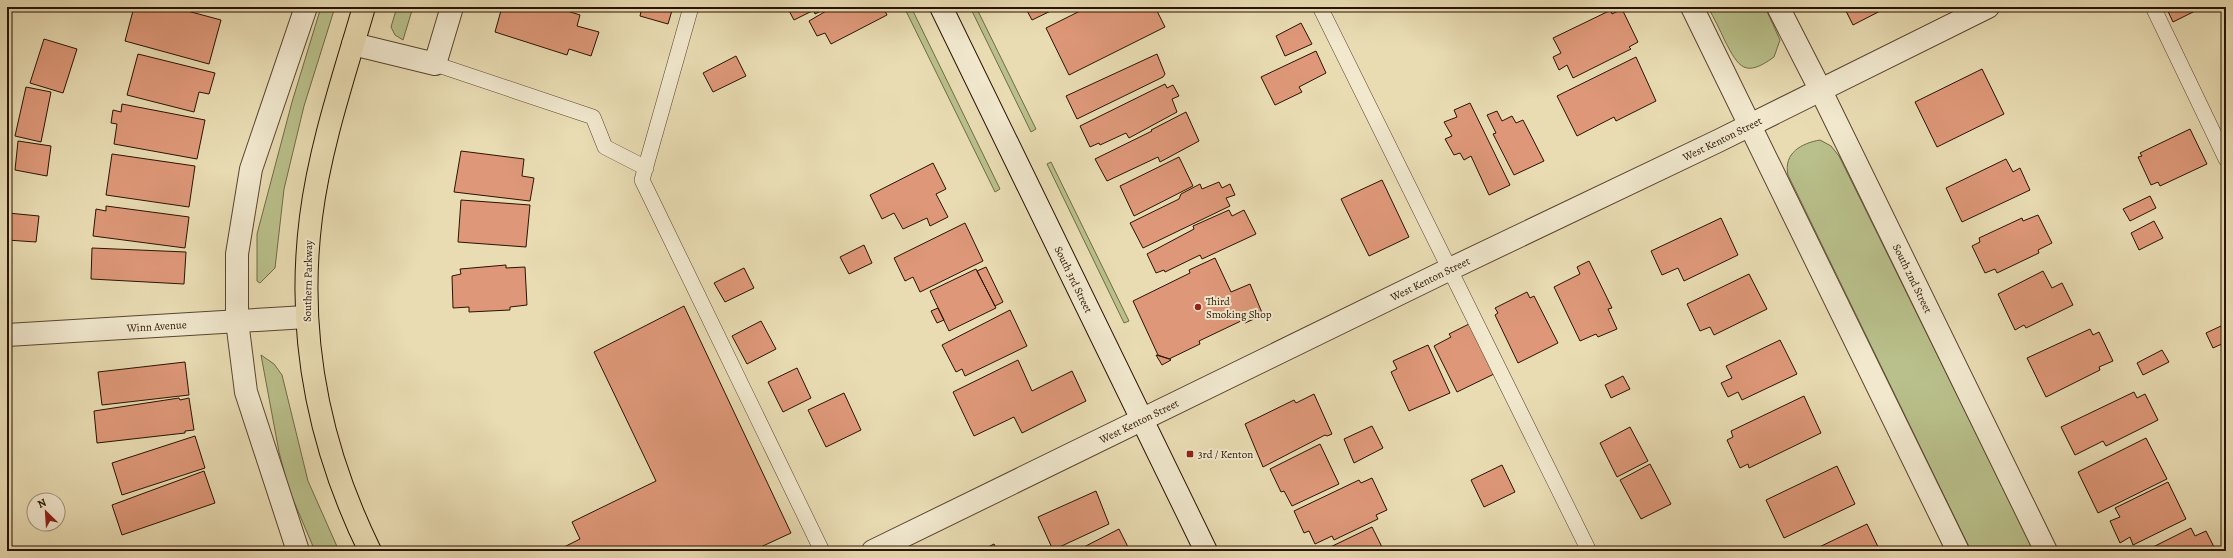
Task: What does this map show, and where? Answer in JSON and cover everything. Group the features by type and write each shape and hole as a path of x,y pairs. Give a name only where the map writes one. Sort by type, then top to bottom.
{"main road":[{"name":"Southern Parkway","path":"364,7 322,156 311,216 307,258 306,317 315,392 334,464 370,551"}],"street":[{"path":"298,551 246,392 237,322 237,254 250,168 306,7"},
{"path":"353,44 435,64 452,7"},
{"name":"South 3rd Street","path":"942,7 1206,551"},
{"path":"1692,7 1958,551"},
{"name":"South 2nd Street","path":"1778,7 2046,551"},
{"name":"West Kenton Street","path":"873,551 1988,7"},
{"name":"Winn Avenue","path":"7,335 306,317"}],"lane":[{"path":"691,7 642,180 822,551"},
{"path":"1320,7 1589,551"},
{"path":"2153,7 2226,158"},
{"path":"435,64 593,117 605,147 646,168"}],"green space":[{"path":"321,7 335,7 304,106 284,189 275,268 260,283 257,281 257,234 292,102"},
{"path":"397,7 413,7 403,40 395,35 391,27"},
{"path":"904,7 911,7 1000,189 995,192"},
{"path":"970,7 976,7 1036,129 1031,132"},
{"path":"1708,7 1765,7 1780,40 1774,57 1756,67 1744,67 1734,58"},
{"path":"1820,140 1831,146 1839,156 2034,551 1971,551 1788,175 1788,161 1795,150 1813,141"},
{"path":"1051,162 1129,321 1124,323 1047,164"},
{"path":"261,355 274,364 282,375 308,481 339,551 315,551 289,490 279,452"}],"building":[{"path":"134,7 181,7 180,9 221,20 209,64 125,41"},
{"path":"502,7 555,7 580,15 577,26 599,32 591,56 569,49 567,55 495,32"},
{"path":"642,7 673,7 668,24 640,16"},
{"path":"787,7 829,7 815,14 814,10 794,20"},
{"path":"833,7 883,7 887,15 831,44 825,33 817,36 809,21"},
{"path":"1025,7 1059,7 1032,20"},
{"path":"1088,7 1155,7 1165,27 1069,75 1046,28"},
{"path":"1844,7 1888,7 1853,25"},
{"path":"2166,7 2200,7 2201,8 2173,22"},
{"path":"1622,9 1638,42 1629,47 1631,49 1573,78 1567,65 1559,70 1553,57 1561,53 1553,38 1611,10 1612,14"},
{"path":"1301,23 1312,44 1285,56 1276,36"},
{"path":"44,39 77,49 63,93 30,83"},
{"path":"1316,51 1326,73 1299,87 1302,92 1275,105 1261,77"},
{"path":"138,54 215,73 209,94 199,92 194,112 127,95"},
{"path":"1157,54 1165,74 1163,77 1077,119 1066,96"},
{"path":"736,56 746,76 713,92 703,73"},
{"path":"1636,57 1656,101 1616,121 1614,117 1577,136 1557,96"},
{"path":"1982,69 2004,114 1937,147 1915,102"},
{"path":"1165,84 1167,88 1173,85 1179,96 1172,99 1177,112 1129,138 1126,133 1100,145 1099,143 1090,147 1080,126"},
{"path":"26,87 51,92 41,142 15,136"},
{"path":"1470,103 1510,185 1489,195 1471,156 1464,160 1460,153 1454,155 1445,139 1452,136 1444,122 1457,117 1454,110"},
{"path":"122,104 205,120 197,159 114,144 117,124 111,123 113,110 121,112"},
{"path":"1497,111 1502,121 1512,116 1516,123 1523,120 1544,161 1514,175 1493,134 1496,133 1487,115"},
{"path":"1186,112 1199,141 1160,162 1158,157 1107,181 1095,159 1152,131 1151,130"},
{"path":"2190,129 2207,164 2160,186 2158,182 2151,185 2138,157 2142,156 2140,153"},
{"path":"18,141 51,146 47,176 15,170"},
{"path":"461,151 524,159 522,176 534,178 530,201 454,192"},
{"path":"112,154 195,166 189,207 106,195"},
{"path":"1179,157 1193,186 1134,216 1120,186"},
{"path":"2006,159 2013,172 2020,168 2030,190 1962,222 1946,188"},
{"path":"933,163 946,189 936,194 948,217 930,226 927,218 903,229 894,213 882,219 870,195"},
{"path":"1382,180 1409,237 1369,256 1341,199"},
{"path":"1219,182 1222,188 1230,184 1235,195 1226,198 1230,206 1143,248 1130,223 1179,199 1181,194 1200,184 1202,189"},
{"path":"2150,196 2156,208 2130,221 2123,209"},
{"path":"461,200 530,205 526,247 458,242"},
{"path":"106,206 189,217 185,248 93,236 96,209 106,211"},
{"path":"1229,210 1232,216 1244,210 1256,234 1202,259 1200,255 1165,272 1164,270 1156,273 1147,254 1194,229 1193,226"},
{"path":"8,213 39,216 36,242 7,240"},
{"path":"2038,215 2052,243 2038,250 2039,253 1997,273 1995,269 1985,273 1972,246 1980,242 1979,238 2022,218 2023,221"},
{"path":"1721,218 1738,255 1684,281 1678,268 1662,275 1651,251"},
{"path":"2154,221 2163,238 2139,250 2131,233"},
{"path":"965,223 983,261 920,292 913,277 905,281 894,258"},
{"path":"864,245 872,263 849,274 840,257"},
{"path":"92,248 186,252 184,284 91,279"},
{"name":"Third Smoking Shop","path":"1215,258 1231,292 1250,284 1263,315 1245,323 1243,320 1199,341 1200,344 1169,359 1158,355 1133,301 1190,273 1189,270"},
{"path":"1589,261 1612,308 1608,309 1617,329 1598,337 1596,334 1580,341 1554,287 1580,274 1577,267"},
{"path":"506,265 506,268 525,267 527,305 510,307 510,310 469,312 469,307 453,308 452,276 461,274 460,269"},
{"path":"986,267 1003,302 995,306 977,271"},
{"path":"744,268 754,288 725,302 714,283"},
{"path":"976,269 996,308 949,331 930,291"},
{"path":"2043,271 2052,288 2062,283 2073,305 2026,328 2024,325 2015,330 1998,294"},
{"path":"1749,274 1767,309 1714,335 1710,327 1700,331 1687,304"},
{"path":"1527,292 1530,298 1534,296 1558,343 1518,363 1495,315 1498,313 1495,308"},
{"path":"684,306 791,533 752,551 741,551 739,548 733,551 564,551 562,548 580,539 572,522 656,481 594,352"},
{"path":"938,308 944,320 937,323 931,311"},
{"path":"1010,310 1027,346 965,376 962,369 956,372 942,345"},
{"path":"761,321 776,349 747,364 732,336"},
{"path":"1469,324 1494,374 1457,392 1434,346 1451,337 1449,334"},
{"path":"2221,326 2226,342 2213,348 2206,333"},
{"path":"2090,329 2093,335 2099,332 2113,361 2099,367 2100,370 2046,397 2027,358"},
{"path":"1780,340 1797,374 1742,400 1738,392 1728,397 1721,383 1732,378 1726,366"},
{"path":"1428,345 1450,393 1409,411 1391,372 1397,369 1393,361"},
{"path":"2162,350 2169,362 2143,375 2137,363"},
{"path":"1156,355 1170,359 1171,360 1162,365"},
{"path":"1018,360 1032,391 1072,371 1086,401 1022,433 1014,417 974,436 953,392"},
{"path":"185,362 189,395 102,405 98,372"},
{"path":"797,368 811,398 783,412 768,382"},
{"path":"1623,376 1630,389 1611,398 1605,385"},
{"path":"2134,392 2137,398 2145,394 2158,420 2106,446 2103,441 2075,455 2061,427"},
{"path":"844,393 861,430 826,447 808,410"},
{"path":"1314,394 1332,434 1327,436 1325,435 1263,467 1245,424 1294,400 1296,403"},
{"path":"1804,396 1821,433 1749,468 1748,464 1740,468 1727,440 1733,437 1731,431"},
{"path":"179,398 180,400 189,398 194,430 185,431 185,433 97,443 94,411"},
{"path":"1372,426 1383,448 1354,463 1344,439"},
{"path":"1630,427 1648,461 1617,477 1600,443"},
{"path":"195,436 205,468 122,495 112,463"},
{"path":"2146,438 2167,479 2098,513 2078,472"},
{"path":"1320,444 1339,484 1292,506 1284,491 1281,492 1270,469"},
{"path":"1650,464 1671,504 1641,519 1620,480"},
{"path":"1502,465 1515,492 1484,507 1471,480"},
{"path":"1837,466 1855,504 1784,538 1766,500"},
{"path":"204,471 215,503 122,535 112,505"},
{"path":"1372,478 1387,510 1376,515 1378,519 1334,540 1332,536 1315,544 1309,531 1304,533 1294,511 1359,480 1361,483"},
{"path":"2168,482 2186,519 2133,545 2130,537 2120,543 2110,521 2120,517 2115,508"},
{"path":"1096,491 1109,524 1053,550 1038,517"},
{"path":"1867,524 1880,551 1811,551"},
{"path":"1372,527 1384,551 1322,551"},
{"path":"2191,528 2195,536 2206,531 2215,549 2145,551"},
{"path":"1119,529 1130,551 1076,551"},
{"path":"994,544 997,551 980,551"}],"place":[{"name":"Third Smoking Shop","path":"1198,307"},
{"name":"3rd / Kenton","path":"1190,454"}]}
